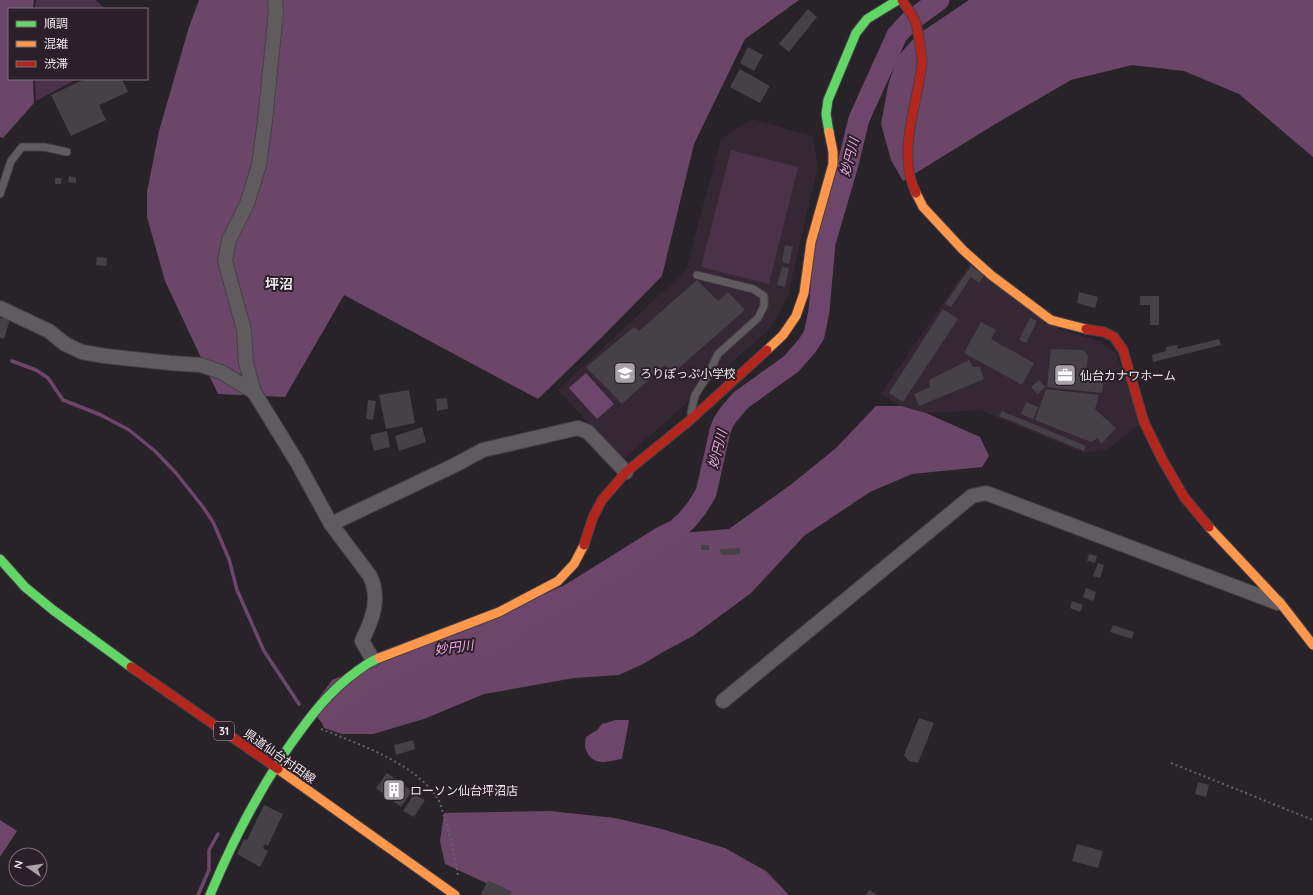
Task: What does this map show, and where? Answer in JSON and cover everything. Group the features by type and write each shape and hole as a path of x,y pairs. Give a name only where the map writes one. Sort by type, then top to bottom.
{"street":[{"path":"276,0 265,121 259,165 247,204 229,240 225,260 244,330 246,363 254,392 297,462 331,524 370,576 375,586 374,612 362,641 373,660"},
{"path":"210,895 222,866 246,817 275,767 306,722 345,680 373,660 499,612 558,581 574,564 588,533 592,516 602,500 626,472 689,421 783,335 796,316 804,293 811,242 833,164 833,152 826,114 828,100 856,33 867,19 898,0"},
{"path":"902,0 916,23 922,62 910,124 908,168 912,186 923,207 963,250 991,275 1051,320 1104,332 1114,336 1123,350 1144,422 1162,459 1184,497 1216,535 1282,604 1313,645"},
{"path":"0,308 49,331 65,344 82,352 105,356 201,365 221,372 254,392"},
{"path":"331,524 455,465 483,450 578,428 588,432 626,472"},
{"path":"723,701 972,496 986,494 1282,604"},
{"name":"県道仙台村田線","path":"0,559 24,587 106,650 275,767 455,895"}],"lane":[{"path":"0,194 11,162 22,147 44,147 67,152"},
{"path":"689,421 695,395 708,375 718,354 758,318 764,306 764,296 753,289 697,275"}],"path":[{"path":"306,722 378,753 407,768 424,783 438,800 456,861 458,880"},
{"path":"1171,763 1313,820"}],"shaded area":[{"path":"0,0 34,0 33,8 8,8 8,80 33,80 34,103 3,138 0,137"},
{"path":"36,0 96,0 104,8 35,8"},
{"path":"199,0 799,0 745,39 694,144 662,276 538,399 344,295 285,397 218,394 165,281 147,217 147,192 159,131 189,27"},
{"path":"969,0 1313,0 1313,157 1239,94 1184,71 1132,65 1071,80 992,126 903,181 891,160 881,124 888,86 897,57 917,35"},
{"path":"35,80 75,80 36,101"},
{"path":"752,119 812,136 818,166 788,295 778,316 767,331 623,460 558,390 686,270 721,139"},
{"path":"731,150 798,167 769,284 701,267"},
{"path":"971,262 1061,330 1099,341 1116,353 1142,423 1108,449 1083,453 980,410 912,414 881,394"},
{"path":"586,373 614,404 597,419 569,388"},
{"path":"876,406 901,406 926,413 980,437 989,456 982,467 912,474 870,492 804,536 751,593 693,636 645,663 619,675 574,678 484,694 424,719 373,734 342,734 324,728 314,705 332,680 555,591 646,536 729,529 793,483 836,448"},
{"path":"616,720 629,720 622,759 607,762 594,760 590,757 586,750 586,737 597,730 602,724"},
{"path":"550,811 615,818 662,829 725,848 766,871 789,895 512,895 445,864 440,841 444,813"},
{"path":"0,820 17,831 0,857"}],"building":[{"path":"808,9 817,17 789,52 779,44"},
{"path":"748,47 763,55 754,71 740,63"},
{"path":"740,69 770,86 760,103 730,87"},
{"path":"83,80 122,80 128,92 99,105 106,120 71,136 51,95"},
{"path":"69,176 76,178 76,183 68,182"},
{"path":"55,178 62,178 61,184 55,184"},
{"path":"785,245 793,247 789,264 782,262"},
{"path":"97,257 107,258 106,266 96,265"},
{"path":"971,266 984,275 979,283 971,277 951,307 945,304"},
{"path":"782,267 789,268 785,287 777,285"},
{"path":"697,280 718,301 728,292 745,310 673,373 665,365 622,404 586,367 634,327 639,331"},
{"path":"1079,292 1098,297 1095,308 1077,303"},
{"path":"1140,296 1159,296 1159,325 1150,325 1150,305 1140,305"},
{"path":"943,309 958,319 903,402 889,393"},
{"path":"0,318 10,319 4,339 0,338"},
{"path":"1030,318 1037,321 1026,343 1019,340"},
{"path":"981,322 996,330 991,339 1034,363 1022,385 964,353"},
{"path":"1219,339 1221,345 1153,362 1152,355 1166,351 1166,347 1177,345 1178,349"},
{"path":"1051,349 1083,350 1088,355 1086,372 1104,375 1102,393 1047,387"},
{"path":"969,360 973,367 980,367 984,379 919,406 914,394 930,387 929,380"},
{"path":"1039,380 1045,387 1038,394 1031,387"},
{"path":"1046,389 1099,395 1095,409 1116,428 1101,444 1098,438 1091,442 1035,420"},
{"path":"409,390 415,423 386,429 379,395"},
{"path":"447,398 448,409 437,411 436,399"},
{"path":"368,400 376,401 373,420 366,419"},
{"path":"1026,402 1038,407 1033,419 1021,414"},
{"path":"1002,411 1086,446 1084,451 999,416"},
{"path":"422,427 426,442 399,451 395,436"},
{"path":"387,431 390,447 374,451 370,435"},
{"path":"701,545 709,545 709,550 701,550"},
{"path":"740,548 740,554 721,555 720,549"},
{"path":"1089,554 1097,556 1095,563 1087,561"},
{"path":"1098,563 1104,565 1100,578 1093,576"},
{"path":"1086,588 1096,592 1093,601 1083,597"},
{"path":"1072,601 1083,605 1080,612 1070,608"},
{"path":"1113,625 1134,632 1132,639 1110,632"},
{"path":"919,718 934,723 918,763 909,761 904,755"},
{"path":"413,740 415,749 396,755 394,745"},
{"name":"ローソン仙台坪沼店","path":"387,773 412,791 401,807 376,788"},
{"path":"1198,782 1209,785 1206,797 1195,794"},
{"path":"414,794 425,800 414,817 403,811"},
{"path":"264,805 283,814 268,846 265,844 263,848 268,851 260,867 237,854 244,839 247,840"},
{"path":"1077,844 1103,851 1098,868 1072,861"},
{"path":"488,880 512,892 510,895 483,895 481,894"},
{"path":"869,890 878,895 866,895"}],"waterway":[{"name":"妙円川","path":"327,713 335,701 348,691 417,652 488,643 499,637 528,613 572,593 660,538 676,530 686,521 706,493 720,431 728,415 741,400 791,364 807,346 814,335 819,311 825,243 848,164 859,119 897,35 909,22 939,0"},
{"path":"12,361 36,370 48,378 63,400 101,415 129,430 155,451 176,473 213,522 229,559 237,590 264,651 299,704"},
{"path":"198,895 209,870 209,850 218,834"}],"traffic: fast":[{"path":"829,132 826,114 828,100 856,33 867,19 898,0"},
{"path":"0,559 25,587 53,610 131,667"},
{"path":"210,895 246,818 278,763 297,735 328,696 346,679 364,666 379,658"}],"traffic: slow":[{"path":"767,350 783,335 796,316 804,293 811,242 833,164 833,152 829,132"},
{"path":"916,193 923,207 963,250 991,275 1051,320 1086,329"},
{"path":"1209,527 1282,605 1313,645"},
{"path":"379,658 499,612 558,581 574,564 584,545"},
{"path":"278,769 455,895"}],"traffic: jam":[{"path":"902,0 915,21 922,60 908,145 910,178 916,193"},
{"path":"1086,329 1104,332 1114,337 1123,350 1144,422 1162,459 1184,497 1209,527"},
{"path":"584,545 593,517 602,500 626,472 689,421 767,350"},
{"path":"131,667 278,769"}],"place":[{"name":"ろりぽっぷ小学校","path":"625,373"},
{"name":"仙台カナワホーム","path":"1065,375"},
{"name":"ローソン仙台坪沼店","path":"394,790"}],"district":[{"name":"坪沼","path":"279,284"}]}
